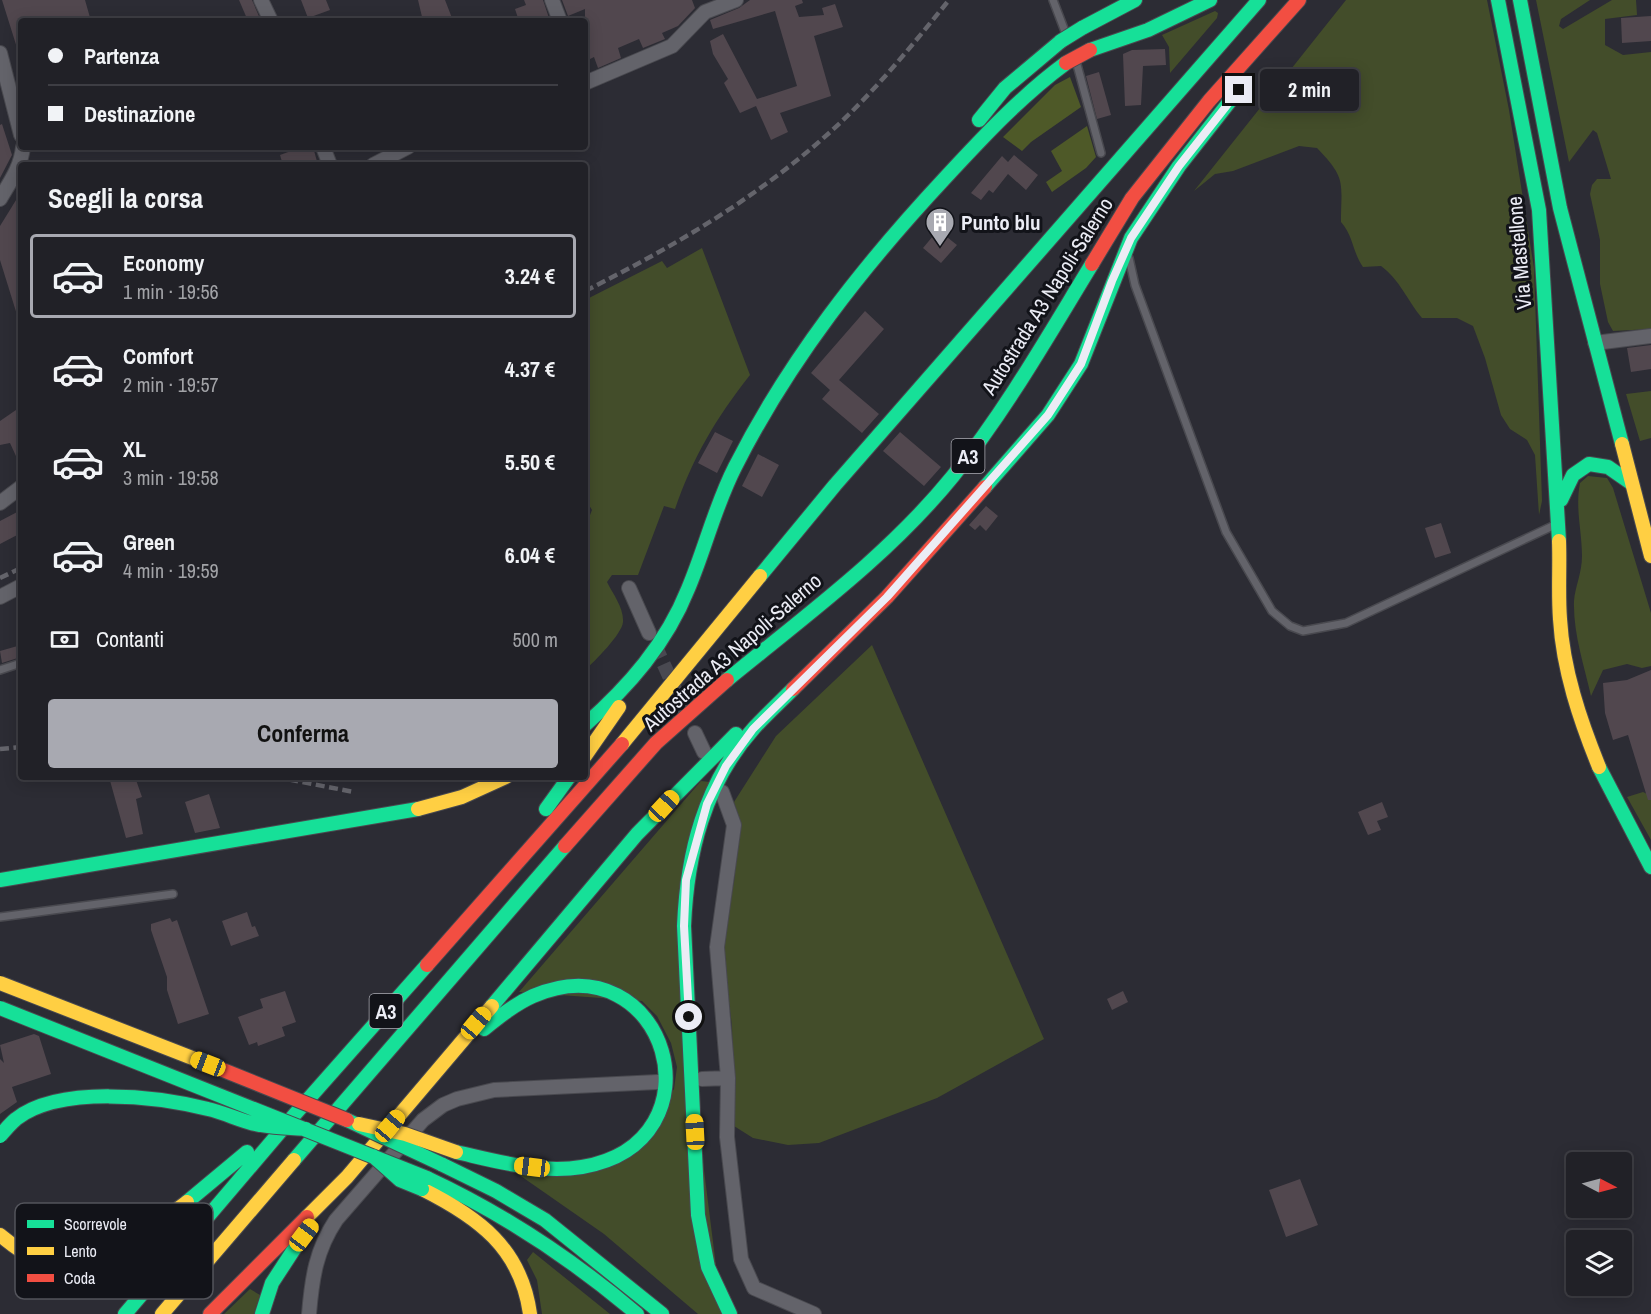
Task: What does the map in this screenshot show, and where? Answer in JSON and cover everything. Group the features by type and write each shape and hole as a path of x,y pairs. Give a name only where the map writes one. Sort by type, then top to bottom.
{"main road":[{"path":"588,752 663,640 682,605 720,497 759,421 815,330 898,226 950,155 1005,88 1061,41 1135,0"},
{"path":"898,226 1020,98 1066,63 1090,50 1148,30 1210,0"},
{"name":"Autostrada A3 Napoli-Salerno","path":"213,1211 450,937 622,744 835,485 1259,0"},
{"path":"730,1314 720,1300 705,1251 698,1202 684,926 686,880 707,804 726,766 753,729 895,588 1048,415 1081,364 1115,272 1131,238 1179,166 1251,74 1299,0"},
{"name":"Autostrada A3 Napoli-Salerno","path":"213,1254 485,937 656,744 716,689 853,576 908,525 952,477 1005,407 1132,198 1209,101 1299,0"},
{"name":"Via Mastellone","path":"1498,0 1539,210 1559,505 1560,620 1566,664 1583,728 1605,782 1651,867"},
{"name":"Via Mastellone","path":"1520,0 1560,208 1651,556"},
{"path":"1539,210 1548,202 1560,208"},
{"name":"Via Mastellone","path":"1559,505 1566,483 1575,470 1585,465 1597,463 1609,466 1631,483"},
{"path":"588,722 640,670 663,640"},
{"path":"262,1314 272,1283 284,1263 347,1177 637,834 728,741 826,656"},
{"path":"0,880 431,807 462,797 499,780"},
{"name":"A3","path":"450,937 567,780"},
{"path":"0,983 359,1124 496,1191 545,1220 662,1314"},
{"path":"359,1124 405,1134 456,1152 512,1165 551,1170 583,1167 616,1155 639,1138 659,1117 667,1082 663,1052 650,1022 627,1000 600,987 571,986 540,993 525,1000 446,1058"},
{"path":"0,1008 373,1156 400,1180 425,1184 481,1202 524,1227 590,1274 636,1314"},
{"path":"0,1136 17,1118 34,1110 80,1099 105,1097 139,1098 180,1104 263,1126 306,1130"},
{"path":"186,1203 296,1113"},
{"path":"210,1314 347,1177"},
{"path":"425,1184 485,1227 522,1278 530,1302 530,1314"},
{"path":"0,1235 15,1246"},
{"name":"Autostrada A3 Napoli-Salerno","path":"125,1314 138,1299"},
{"name":"Autostrada A3 Napoli-Salerno","path":"162,1314 175,1299"}],"street":[{"path":"261,0 270,18"},
{"path":"552,0 559,18"},
{"path":"588,82 672,46 705,12 736,0"},
{"path":"0,53 18,123"},
{"path":"379,162 402,150"},
{"path":"0,199 18,165"},
{"path":"1595,343 1651,336"},
{"path":"0,503 18,489"},
{"path":"0,597 18,588"},
{"path":"628,588 649,633"},
{"path":"695,733 704,752"},
{"path":"722,792 734,825 717,947 728,1078 728,1137 737,1234 747,1277 754,1288 814,1314"},
{"path":"702,1079 728,1078"},
{"path":"309,1314 312,1274 327,1234 336,1220 431,1112 465,1096 494,1090 658,1082"}],"lane":[{"path":"1053,0 1079,71 1101,153"},
{"path":"1129,258 1147,316 1226,532 1272,611 1290,626 1303,631 1346,623 1559,523"},
{"path":"0,670 18,664"},
{"path":"0,916 173,894"}],"green space":[{"path":"1346,0 1487,0 1509,110 1534,268 1542,501 1539,515 1535,455 1527,440 1510,429 1501,415 1485,358 1473,326 1457,318 1422,318 1388,272 1381,266 1363,267 1341,222 1341,189 1338,174 1317,148 1299,146 1233,171 1215,174 1194,191"},
{"path":"1536,0 1590,0 1561,19 1559,26 1563,29 1612,0 1636,0 1637,15 1605,19 1605,45 1623,55 1651,52 1651,329 1613,331 1608,322 1600,284 1600,240 1590,194 1592,185 1597,179 1611,179 1597,133 1593,130 1569,162"},
{"path":"1215,11 1218,13 1217,18 1170,73 1169,47 1162,35"},
{"path":"1070,77 1081,107 1031,142 1022,151 1003,137 1055,85"},
{"path":"1087,126 1096,157 1086,168 1052,192 1046,182 1062,171 1051,151"},
{"path":"702,248 750,375 706,439 675,509 664,506 638,575 612,575 607,582 620,606 623,622 613,640 588,667 588,520 592,510 589,505 588,482 588,298 662,261 667,268"},
{"path":"1651,391 1651,438 1640,441 1626,394"},
{"path":"1588,476 1607,478 1613,488 1651,613 1651,666 1642,668 1627,664 1603,670 1591,696 1574,613 1582,556 1578,510 1579,492 1580,483"},
{"path":"872,645 1044,1039 937,1098 819,1143 788,1145 753,1138 734,1126 732,1026 721,940 734,882 740,820 734,802 776,736"},
{"path":"701,781 710,782 690,835 684,1010 722,1314 698,1314 604,1234 515,1172 609,1167 674,1089 677,1067 671,1043 657,1016 642,1001 519,992"},
{"path":"1643,792 1651,796 1651,840 1627,797"},
{"path":"533,1252 610,1314 542,1314 537,1280 527,1260"},
{"path":"250,1289 260,1295 254,1314 224,1314"}],"building":[{"path":"2,0 85,0 90,18 18,18 18,51"},
{"path":"239,0 252,0 260,18 247,18"},
{"path":"301,0 326,0 330,10 308,18"},
{"path":"418,0 445,0 452,18 422,18"},
{"path":"524,0 543,0 549,18 518,18 515,9 526,5"},
{"path":"562,0 692,0 695,8 678,26 662,33 665,39 643,48 639,39 618,48 621,58 598,68 594,57 588,60 588,18 585,18 585,9 568,16"},
{"path":"750,0 802,0 803,3 795,6 799,17 824,15 822,8 835,4 843,27 814,36 831,96 780,113 788,132 771,140 756,106 740,113 724,83 728,79 713,54 710,41 723,34 757,99 797,86 775,11 713,29 710,20 739,8"},
{"path":"1651,16 1651,41 1622,43 1621,18"},
{"path":"1165,49 1166,65 1143,66 1141,105 1125,106 1123,54 1132,50"},
{"path":"1099,72 1111,115 1097,119 1086,76"},
{"path":"2,124 12,155 0,178 0,125"},
{"path":"294,150 314,150 317,162 282,162 280,155"},
{"path":"1014,155 1038,175 1026,190 1008,174 993,193 989,190 981,200 971,193 1002,156 1008,162"},
{"path":"18,197 18,318 0,260 0,226"},
{"name":"Punto blu","path":"938,230 957,245 941,263 923,248"},
{"path":"865,311 884,329 839,380 879,414 862,433 822,399 830,390 811,373"},
{"path":"1651,345 1651,369 1631,372 1627,348"},
{"path":"16,410 18,415 18,460 10,443 0,445 0,421"},
{"path":"715,432 733,441 717,473 698,463"},
{"path":"900,432 941,467 924,486 883,451"},
{"path":"758,454 779,465 762,497 742,486"},
{"path":"986,506 998,516 986,531 980,525 975,530 969,525"},
{"path":"18,512 18,535 0,544 0,521"},
{"path":"1441,523 1451,553 1435,558 1425,528"},
{"path":"18,646 18,658 2,663 0,651"},
{"path":"1651,670 1651,800 1648,800 1628,735 1613,740 1605,713 1603,683 1627,680"},
{"path":"110,780 136,780 142,797 136,799 143,834 126,838"},
{"path":"209,794 220,828 195,833 185,802"},
{"path":"1382,802 1388,817 1377,821 1381,830 1368,835 1358,812"},
{"path":"247,912 252,927 255,926 259,936 231,946 222,921"},
{"path":"170,918 172,922 177,920 209,1014 178,1024 167,990 167,977 151,930 151,924"},
{"path":"285,991 296,1022 282,1027 285,1036 258,1046 257,1042 249,1045 238,1017 263,1008 260,999"},
{"path":"1123,991 1128,1002 1112,1010 1107,999"},
{"path":"34,1034 39,1036 51,1074 12,1087 17,1102 0,1114 0,1059 4,1063 0,1045"},
{"path":"1300,1179 1318,1225 1286,1237 1269,1190"}],"tunnel":[{"path":"655,645 689,720"}],"railway":[{"path":"588,289 653,255 718,216 781,173 811,149 869,94 949,0"},
{"path":"0,578 18,569"},
{"path":"0,749 18,747"},
{"path":"292,780 354,792"}],"traffic: fast":[{"path":"1082,28 1135,0"},
{"path":"1090,50 1148,30 1210,0"},
{"path":"760,576 835,485 1259,0"},
{"path":"1498,0 1539,210 1559,541"},
{"path":"1520,0 1560,208 1622,444"},
{"path":"1061,41 1082,28"},
{"path":"979,120 1005,88 1061,41"},
{"path":"588,722 617,695 645,663 669,628 688,589 735,467 779,389 830,315 885,245 988,132 1018,103 1066,63"},
{"path":"985,487 1048,415 1081,364 1131,238 1179,166 1234,96"},
{"path":"727,680 845,584 928,505 991,425 1092,264"},
{"path":"1561,500 1573,475 1589,464 1608,467 1631,483"},
{"path":"730,1314 708,1267 698,1215 684,926 686,899 694,846 701,821 722,772 754,728 793,689"},
{"path":"492,1006 637,834 736,734"},
{"path":"1599,767 1651,867"},
{"path":"546,809 567,780"},
{"path":"0,880 418,809"},
{"path":"294,1160 565,846"},
{"path":"213,1211 427,965"},
{"path":"456,1152 534,1168 582,1167 627,1150 654,1122 665,1087 662,1051 645,1018 617,995 579,986 533,996 501,1015 484,1029"},
{"path":"0,1008 427,1178"},
{"path":"0,1136 16,1119 35,1108 57,1101 109,1096 187,1104 260,1125 306,1129"},
{"path":"347,1120 441,1164"},
{"path":"187,1202 247,1152"},
{"path":"373,1156 400,1180 422,1189"},
{"path":"441,1164 496,1191 545,1220 662,1314"},
{"path":"427,1178 510,1222 562,1256 637,1314"},
{"path":"262,1314 272,1283 302,1237"},
{"path":"125,1314 138,1299"}],"traffic: slow":[{"path":"1622,444 1651,556"},
{"path":"1559,541 1559,609 1565,657 1579,713 1599,767"},
{"path":"622,744 760,576"},
{"path":"588,752 619,707"},
{"path":"418,809 462,797 499,780"},
{"path":"0,983 218,1068"},
{"path":"307,1217 347,1177 492,1006"},
{"path":"359,1124 405,1134 456,1152"},
{"path":"213,1254 294,1160"},
{"path":"422,1189 461,1211 494,1237 507,1253 517,1271 525,1291 530,1314"},
{"path":"0,1235 15,1246"},
{"path":"162,1314 175,1299"}],"traffic: jam":[{"path":"1092,264 1132,198 1209,101 1299,0"},
{"path":"1066,63 1090,50"},
{"path":"793,689 887,597 985,487"},
{"path":"565,846 656,743 727,680"},
{"path":"427,965 622,744"},
{"path":"218,1068 347,1120"},
{"path":"210,1314 307,1217"}],"place":[{"name":"Punto blu","path":"940,248"}],"route":[{"path":"689,1017 684,926 686,880 695,840 707,804 726,766 753,729 887,597 1048,415 1081,364 1119,263 1131,238 1179,166 1239,90"}]}
